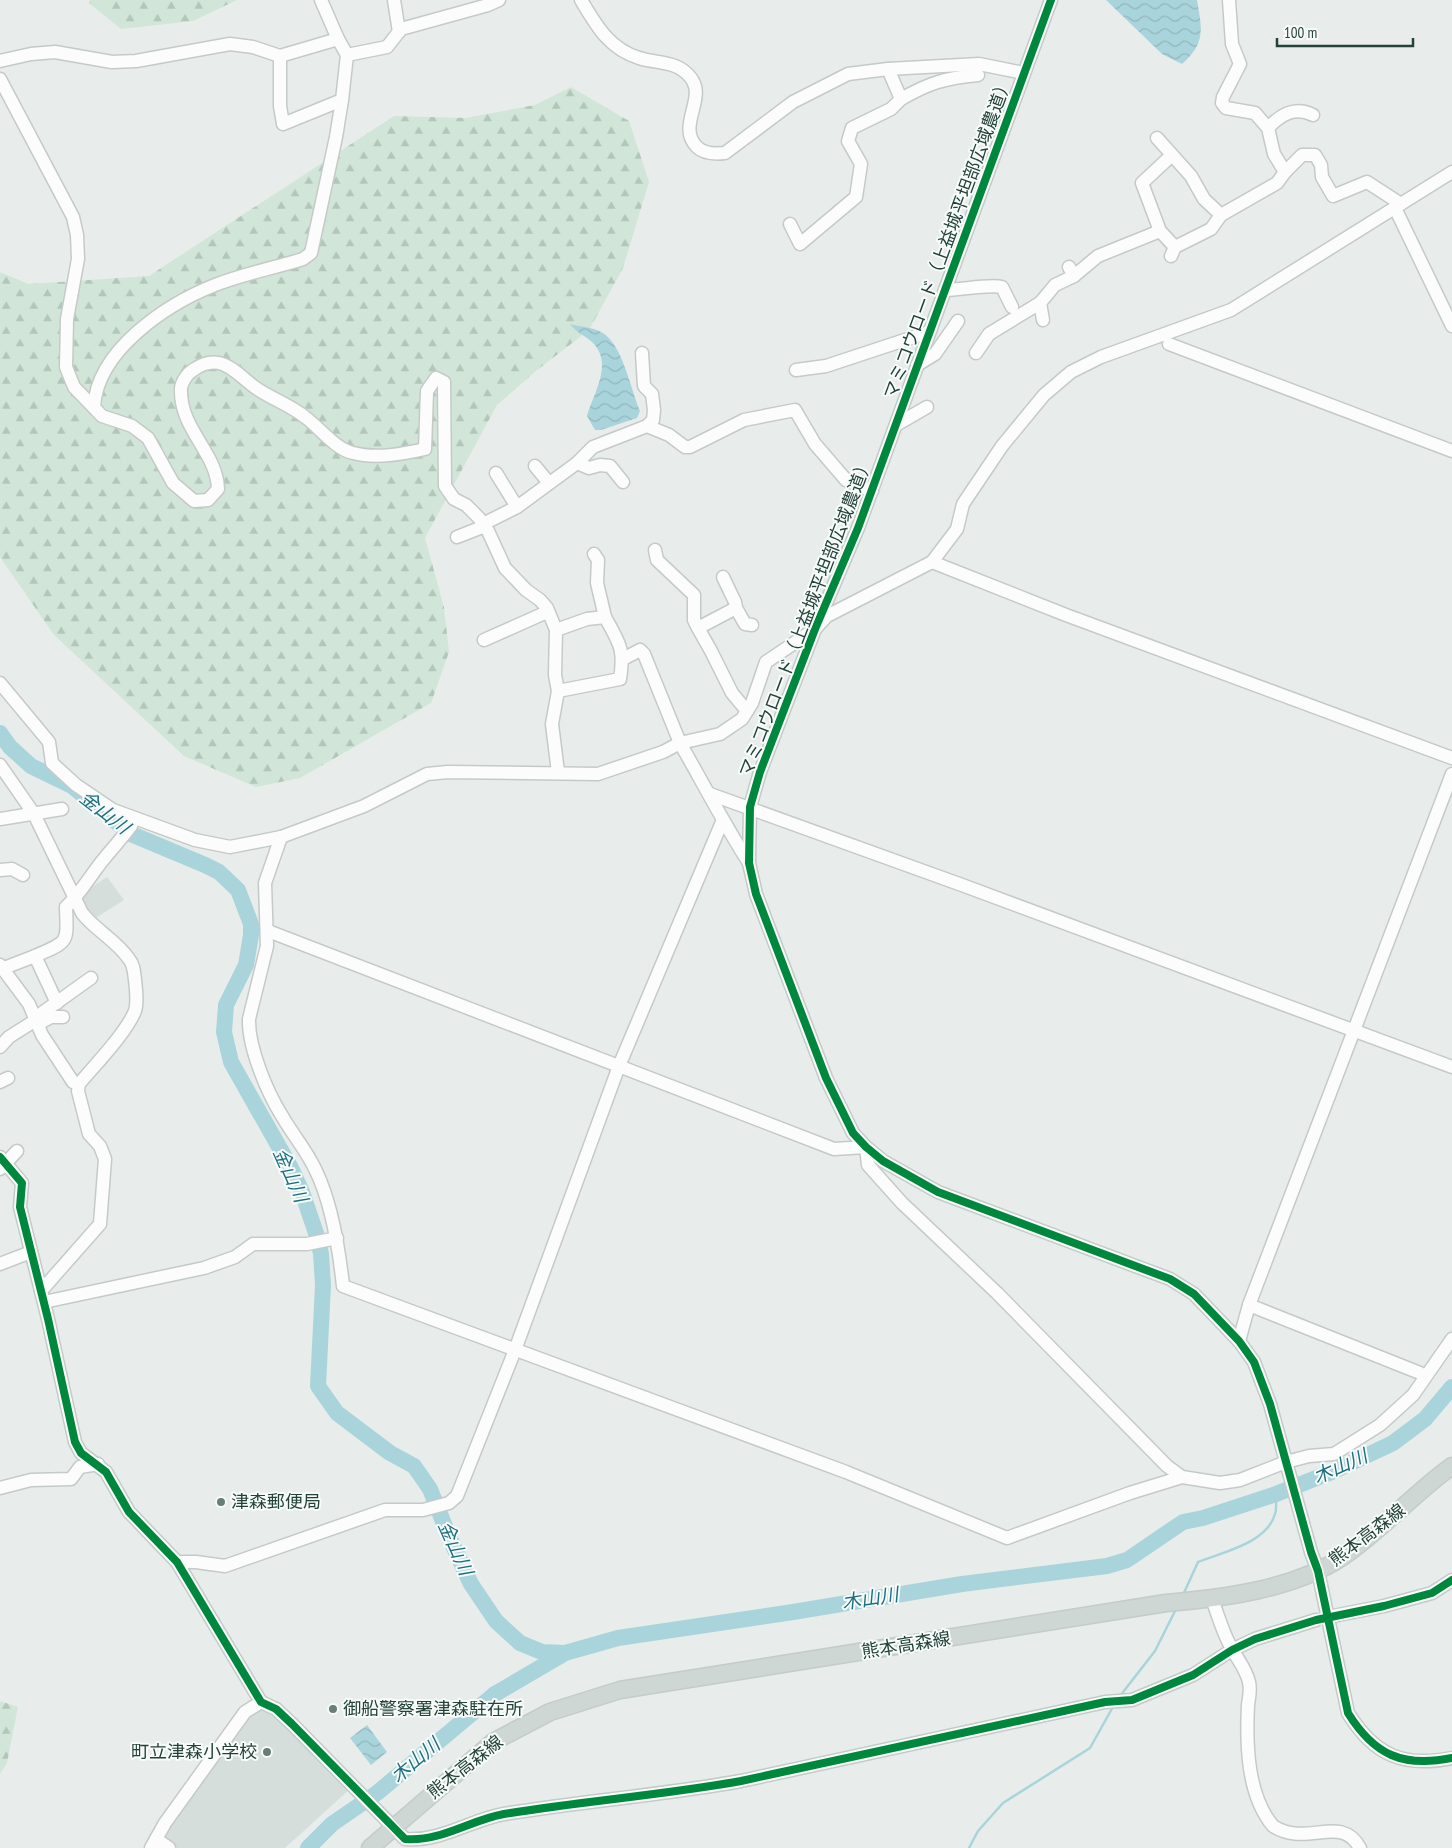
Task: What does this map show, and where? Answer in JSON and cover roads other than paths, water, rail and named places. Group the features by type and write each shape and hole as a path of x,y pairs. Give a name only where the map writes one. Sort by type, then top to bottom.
{"main road":[{"name":"熊本高森線","path":"370,1848 392,1824 493,1742 550,1712 620,1690 1156,1605 1212,1599 1276,1584 1318,1571 1364,1541 1452,1466"}],"street":[{"path":"94,406 94,394 103,374 119,350 137,331 178,302 216,285 294,262 311,253 336,137 347,55 338,40 321,0"},
{"path":"394,0 399,32"},
{"path":"347,55 387,47 401,29 477,4 499,0"},
{"path":"581,0 603,36 615,46 639,58 669,63 683,69 693,80 696,92 688,132 692,142 699,149 716,154 725,153 793,102 848,74 888,69 979,64 1024,73"},
{"name":"マミコウロード（上益城平坦部広域農道）","path":"1051,0 872,491 760,772 750,807 749,863 756,894 826,1078 853,1132 866,1147 882,1161 938,1192 1170,1279 1194,1294 1239,1341 1254,1362 1270,1404 1310,1552 1318,1571 1348,1713 1359,1731 1374,1746 1394,1757 1415,1762 1452,1758"},
{"path":"1229,0 1232,44 1240,64 1223,97 1222,103 1226,108 1255,113 1268,128 1274,154 1286,172"},
{"path":"0,61 31,54 55,52 112,62 136,61 230,44 253,47 280,56 338,40"},
{"path":"280,56 280,106 283,124 342,100"},
{"path":"888,69 901,99"},
{"path":"790,224 800,244 856,197 861,164 848,142 852,128 891,109 901,99 927,84 949,77 978,75"},
{"path":"0,79 73,217 77,235 78,259 67,319 66,367 74,386 102,416 140,430 148,438 172,483 194,500 208,500 218,489 217,478 185,420 181,403 181,385 190,372 201,365 218,362 230,368 257,388 305,416 336,443 353,453 398,455 425,449 427,391 436,378 444,382 445,486 454,499 466,505 484,525 505,568 526,590 540,600 556,630 555,675 558,691 552,724 558,772"},
{"path":"1268,128 1282,116 1293,111 1304,110 1313,115"},
{"path":"1157,138 1191,176 1204,199 1221,215"},
{"path":"1172,155 1142,183 1160,231 1173,252 1211,229 1221,215 1277,183 1302,155 1315,154 1321,164 1322,177 1333,200 1367,182 1398,206 1452,326"},
{"path":"0,683 49,742 52,763 76,785 106,805 133,819 195,840 230,847 281,837 364,806 427,774 448,772 558,772 598,774 663,752 680,743 720,734 742,719 748,711 766,662 816,628 827,616 932,562 957,529 963,504 1002,446 1044,395 1071,372 1101,357 1230,310 1452,172"},
{"path":"976,352 989,334 1040,303 1054,285 1072,272 1098,256 1160,231"},
{"path":"945,290 966,290 995,285 1002,287 1012,307"},
{"path":"1040,303 1043,320"},
{"path":"917,366 936,354 958,320"},
{"path":"796,370 826,366 929,332"},
{"path":"1168,344 1452,451"},
{"path":"457,537 517,507 577,463 593,447 647,426 653,420 654,402 652,394 644,386 642,353"},
{"path":"896,425 927,408"},
{"path":"647,426 669,435 685,447 690,447 744,420 795,410 815,444 846,480 872,491"},
{"path":"577,463 589,468 600,465 610,466 623,482"},
{"path":"536,466 548,483"},
{"path":"496,473 517,507"},
{"path":"655,550 657,560 694,594 694,620 712,650 732,693 748,711"},
{"path":"558,691 620,679 623,659 621,646 605,617 597,583 598,560 594,554"},
{"path":"932,562 1066,615 1452,758"},
{"path":"723,577 745,624 752,625"},
{"path":"698,628 736,608"},
{"path":"484,640 547,612"},
{"path":"556,630 587,619 605,617"},
{"path":"623,659 640,650 644,654 680,743 710,794 722,822 749,863"},
{"path":"0,765 34,814 76,897 82,913 88,922 111,939 129,959 134,968 135,1010 126,1026 79,1084 79,1101 87,1129 100,1146 105,1159 100,1224 42,1296"},
{"path":"1239,1341 1248,1305 1452,774"},
{"path":"710,794 750,807 1452,1067"},
{"path":"0,819 62,809"},
{"path":"79,1084 73,1082 42,1035 29,1004 2,967 57,947 65,940 68,934 66,907 76,897 78,891 89,882 102,860 112,851 131,826 133,819"},
{"path":"177,1562 196,1562 224,1566 385,1510 423,1510 449,1503 457,1496 515,1350 619,1066 722,822"},
{"path":"281,837 265,883 267,946 248,1028 258,1062 272,1096 318,1173 334,1239 342,1286 846,1472 1007,1538 1130,1493 1182,1477 1220,1483 1240,1480 1288,1466 1309,1456 1334,1454 1380,1425 1413,1395 1452,1339"},
{"path":"0,870 12,869 23,875"},
{"path":"268,932 834,1149 866,1147 868,1165 902,1203 997,1292 1167,1466 1182,1477"},
{"path":"35,956 57,1003"},
{"path":"0,1047 9,1037 36,1021 91,978"},
{"path":"36,1021 51,1017 63,1017"},
{"path":"17,1151 2,1163 22,1183 20,1208 75,1442 81,1453 98,1464 106,1472 119,1499 129,1512 177,1562 261,1702 276,1709 357,1788 405,1839 422,1844 501,1814 725,1784 1105,1702 1132,1700 1193,1675 1232,1650 1255,1639 1316,1620"},
{"path":"42,1296 204,1268 235,1257 253,1244 307,1244 334,1239"},
{"path":"0,1264 31,1252"},
{"path":"1248,1305 1420,1373"},
{"path":"0,1488 31,1480 71,1479 80,1467 98,1464"},
{"path":"1333,1616 1384,1606 1432,1593 1452,1580"},
{"path":"1212,1599 1232,1650 1239,1657 1249,1680 1249,1761 1253,1789 1272,1824 1285,1837 1299,1842 1317,1841 1341,1834 1354,1838 1360,1848"},
{"path":"169,1848 154,1843 245,1712 261,1702"}],"water":[{"path":"1106,0 1197,0 1201,27 1199,42 1182,64 1162,54"},
{"path":"570,324 601,332 615,346 625,367 640,411 637,418 601,430 595,430 587,416 600,378 601,359 598,350 592,342"},
{"path":"367,1725 387,1752 371,1765 350,1738"}],"waterway":[{"name":"金山川","path":"0,733 10,747 31,766 72,786 131,834 219,872 238,890 251,924 251,935 246,965 226,1005 224,1032 231,1062 291,1168 302,1192 318,1239 323,1285 318,1386 337,1413 390,1453 414,1466 430,1489 471,1584 496,1621 520,1643 542,1652 565,1653"},
{"name":"木山川","path":"308,1848 332,1824 377,1793 495,1694 565,1653 618,1638 962,1584 1107,1566 1127,1560 1183,1522 1203,1518 1276,1494 1334,1471 1393,1443 1425,1419 1452,1387"},
{"path":"1183,1595 1198,1562 1243,1545 1263,1532 1275,1514 1276,1494"},
{"path":"1120,1696 1155,1651 1176,1609"},
{"path":"969,1848 978,1831 1003,1803 1090,1748 1114,1705"}],"place":[{"name":"津森郵便局","path":"221,1502"},
{"name":"御船警察署津森駐在所","path":"333,1709"},
{"name":"町立津森小学校","path":"267,1752"}]}
